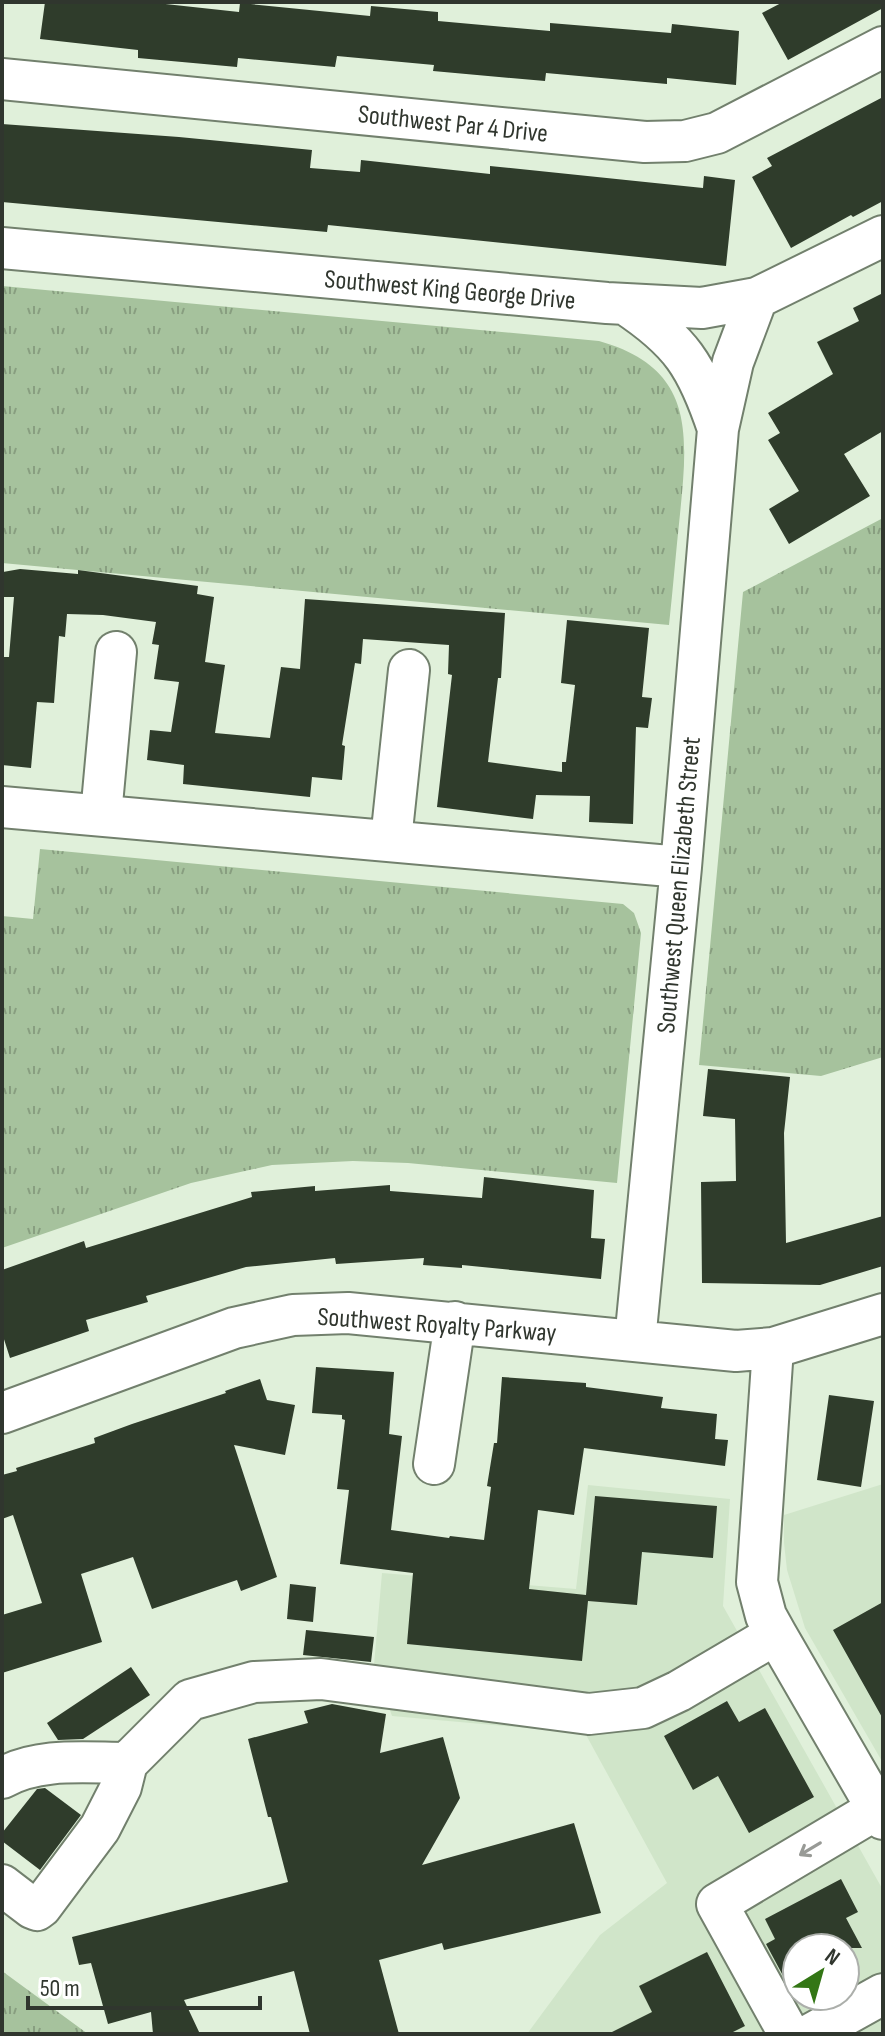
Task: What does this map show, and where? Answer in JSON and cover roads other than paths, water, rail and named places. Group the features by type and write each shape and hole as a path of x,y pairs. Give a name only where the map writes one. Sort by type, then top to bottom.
{"street":[{"name":"Southwest Par 4 Drive","path":"2,79 629,141 685,141 717,133 883,47"},
{"name":"Southwest King George Drive","path":"2,248 625,304 702,308 757,298 883,236"},
{"name":"Southwest Queen Elizabeth Street","path":"635,1341 681,867 718,429 733,362 757,298"},
{"name":"Southwest Queen Elizabeth Street","path":"625,304 660,328 685,357 704,389 718,429"},
{"path":"101,815 116,652"},
{"path":"391,840 409,670"},
{"path":"2,807 681,867"},
{"name":"Southwest Royalty Parkway","path":"2,1413 234,1328 293,1315 348,1313 736,1351 773,1348 883,1314"},
{"path":"434,1464 455,1322"},
{"path":"773,1348 757,1582 766,1616 880,1814 717,1904 789,2034"},
{"path":"2,1885 32,1908 37,1910 41,1907 100,1828 121,1787 127,1763 190,1700 254,1682 321,1679 589,1714 603,1713 643,1708 679,1691 776,1634"},
{"path":"2,1778 15,1771 44,1764 127,1763"},
{"path":"811,2034 883,1994"}]}
